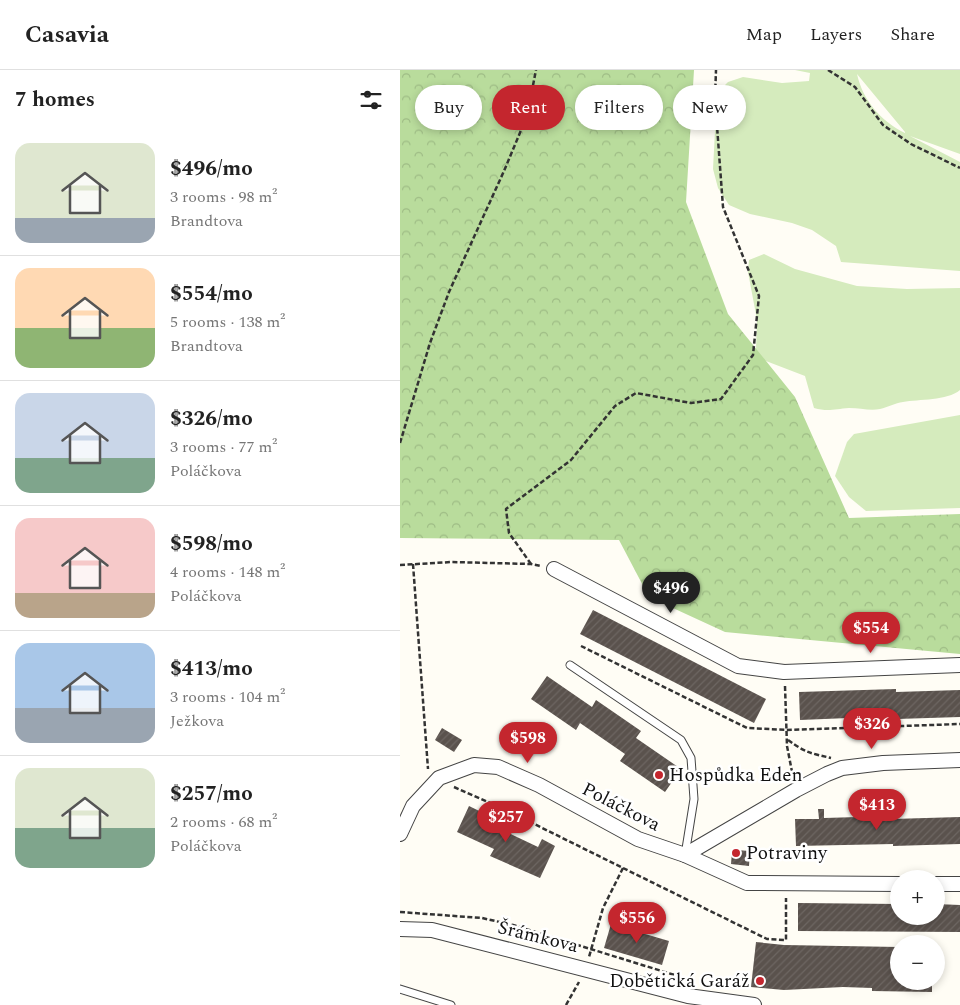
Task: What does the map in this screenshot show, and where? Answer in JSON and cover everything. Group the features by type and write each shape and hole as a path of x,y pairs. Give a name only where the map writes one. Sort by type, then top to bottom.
{"street":[{"path":"554,569 738,666 784,672 960,665"},
{"path":"685,855 796,790 842,768 883,763 960,760"},
{"name":"Poláčkova","path":"400,834 413,806 429,787 439,778 474,765 498,767 540,785 638,839 685,855"},
{"path":"685,855 747,883 890,884"},
{"path":"945,884 960,884"},
{"name":"Šrámkova","path":"400,928 432,930 688,996 754,1005"}],"lane":[{"name":"Poláčkova","path":"570,664 681,740 691,758 694,800 685,855"},
{"path":"400,989 451,1005"}],"path":[{"path":"400,443 430,343 448,292 528,116 536,70"},
{"path":"400,565 452,562 532,564 509,533 506,510 571,460 615,406 636,393 691,403 721,398 753,355 759,296 723,207 715,99 716,70"},
{"path":"828,70 855,87 883,125 911,144 960,168"},
{"path":"413,564 429,787"},
{"path":"581,646 747,728 787,730 960,724"},
{"path":"784,672 787,740 796,790"},
{"path":"787,740 813,755 837,760 842,768"},
{"path":"450,785 508,811 767,939 786,940 786,884"},
{"path":"566,1005 586,969 603,908 623,868"},
{"path":"400,912 482,918 700,982"}],"green space":[{"path":"400,70 694,70 693,85 673,85 673,130 690,130 686,202 728,314 795,397 849,518 960,514 960,654 725,632 649,597 619,540 400,538"},
{"path":"795,70 960,70 960,154 910,136 960,162 960,271 841,262 836,246 812,230 792,223 750,214 729,205 718,188 713,169 715,130 746,130 746,85 725,85 728,82 743,77 782,83 809,81 810,73","holes":["857,74 905,133 888,123 874,109 864,93"]},
{"path":"764,254 795,269 857,286 907,289 960,288 960,390 940,398 900,403 876,410 849,408 828,410 814,408 805,376 761,359 756,349 757,320 748,272 749,260"},
{"path":"960,415 960,508 866,511 849,497 835,476 847,442 854,434"}],"building":[{"path":"593,610 766,699 754,723 580,634"},
{"path":"547,676 592,707 596,700 641,731 636,738 681,769 665,792 620,761 625,754 580,723 576,730 531,699"},
{"path":"896,689 896,692 960,690 960,717 897,719 897,716 800,720 799,692"},
{"path":"442,728 462,740 454,752 435,740"},
{"path":"469,806 506,824 502,830 538,847 542,839 555,846 540,878 490,856 494,849 457,832"},
{"path":"818,809 824,809 824,818 960,817 960,844 796,846 795,819 819,819"},
{"path":"736,850 750,851 749,866 731,864 732,852"},
{"path":"798,903 890,904 890,925 945,925 945,904 960,905 960,932 798,931"},
{"path":"611,924 669,941 662,965 604,948"},
{"path":"756,942 784,945 890,947 890,990 932,990 932,992 872,991 872,988 843,987 784,990 751,987"}],"place":[{"name":"Hospůdka Eden","path":"659,775"},
{"name":"Potraviny","path":"736,853"},
{"name":"Dobětická Garáž","path":"760,981"}]}
